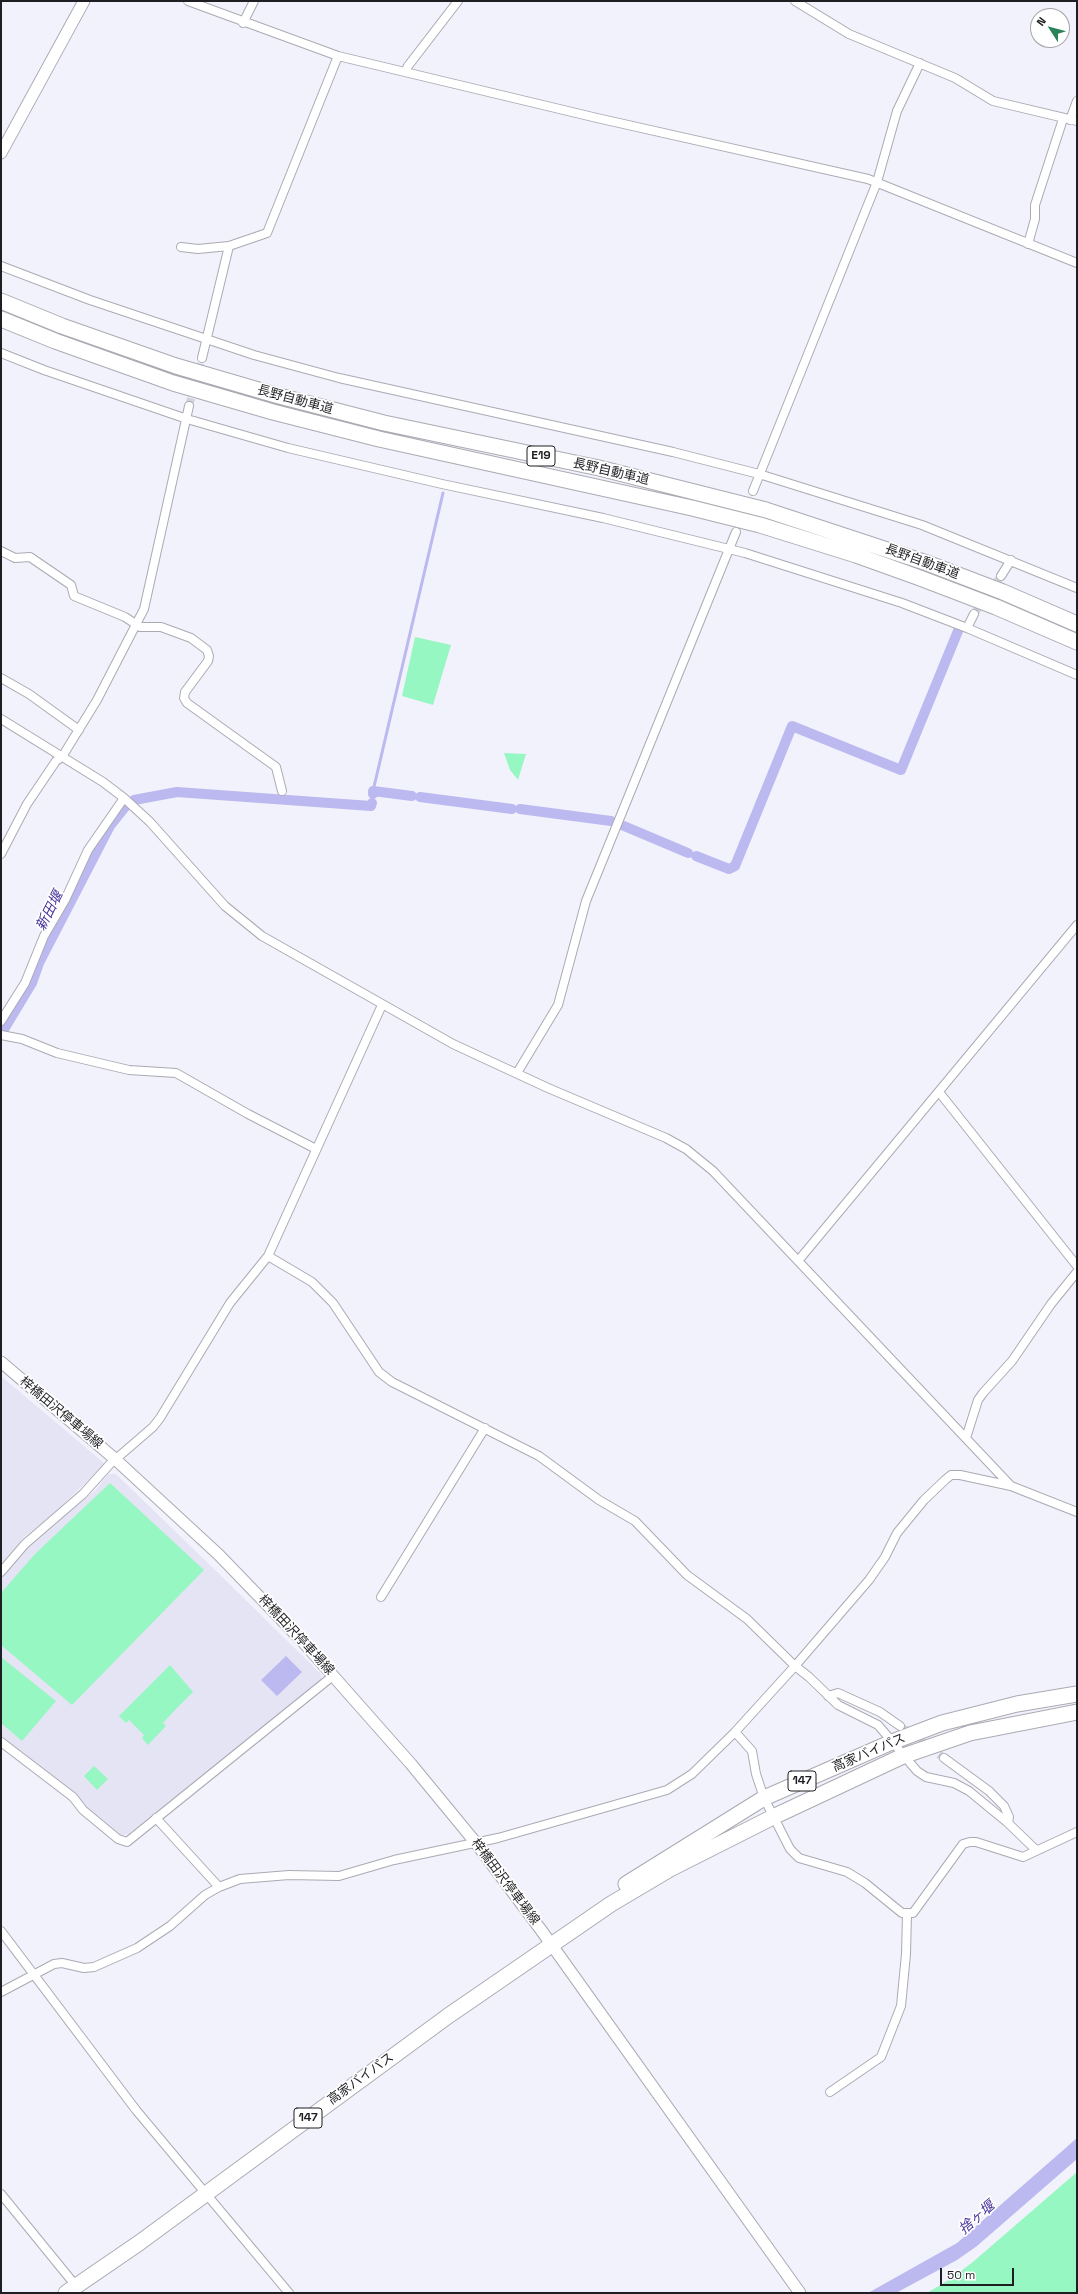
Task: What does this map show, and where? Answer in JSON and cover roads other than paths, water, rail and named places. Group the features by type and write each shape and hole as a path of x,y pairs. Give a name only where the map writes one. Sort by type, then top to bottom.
{"highway":[{"name":"長野自動車道","path":"1,301 62,326 176,366 279,396 384,422 598,468 766,510 927,563 1077,624"},
{"name":"長野自動車道","path":"1,319 55,341 173,383 273,412 379,439 692,508 760,525 856,555 920,578 1077,642"},
{"name":"高家バイパス","path":"556,1942 606,1898 632,1880 764,1798 892,1742 942,1723 1010,1706 1077,1694"},
{"name":"高家バイパス","path":"71,2290 206,2194 448,2016 611,1904 664,1873 772,1817 903,1756 970,1733 1077,1712"}],"main road":[{"path":"1,153 84,1"},
{"name":"梓橋田沢停車場線","path":"1,1362 115,1459 219,1556 334,1675 476,1843 556,1942 800,2293"}],"street":[{"path":"188,1 338,56 877,182 1077,263"},
{"path":"243,22 254,1"},
{"path":"405,72 458,1"},
{"path":"795,1 849,34 955,78 993,101 1070,120"},
{"path":"181,247 198,249 229,246 267,233 338,56"},
{"path":"753,491 877,182 897,111 920,63"},
{"path":"1028,244 1035,219 1035,205 1077,101"},
{"path":"202,358 229,246"},
{"path":"1,266 90,300 206,340 339,378 673,452 760,474 922,526 1011,560 1077,588"},
{"path":"1,353 44,370 187,419 288,448 365,467 603,518 730,549 902,603 967,628 1077,675"},
{"path":"1,852 36,790 56,761 62,756 97,700 144,609 189,406"},
{"path":"517,1073 558,1005 586,900 736,532"},
{"path":"1,551 15,558 30,557 71,585 74,596 125,617 140,627 161,627 191,638 207,650 209,656 208,661 185,692 184,698 187,703 276,767 282,791"},
{"path":"1001,576 1011,560"},
{"path":"967,628 974,614"},
{"path":"1,678 29,694 79,730"},
{"path":"1,719 62,756 124,798 150,822 210,890 243,922 262,936 453,1044 666,1138 686,1149 712,1171 1011,1486"},
{"path":"1,1021 25,983 44,936 65,900 88,850 124,798"},
{"path":"798,1261 1077,925"},
{"path":"1,1572 25,1544 83,1494 115,1459 153,1427 160,1418 230,1303 268,1256 316,1149 344,1092 363,1045 382,1005"},
{"path":"1,1035 22,1039 57,1053 129,1070 176,1073 248,1114 316,1149"},
{"path":"939,1092 1077,1266"},
{"path":"268,1256 312,1282 333,1303 379,1372 392,1382 539,1456 599,1500 635,1521 687,1575 748,1619 795,1666 809,1677 838,1705 878,1725 917,1772 926,1777 960,1786 1008,1823 1036,1850"},
{"path":"966,1438 983,1393 1012,1361 1051,1304 1077,1272"},
{"path":"381,1597 485,1428"},
{"path":"1,1992 33,1974 62,1963 84,1968 94,1967 137,1948 159,1934 205,1895 219,1887 240,1879 260,1876 339,1876 394,1860 476,1843 667,1790 692,1774 735,1732 795,1666 869,1580 897,1533 924,1500 951,1475 960,1475 1011,1486 1077,1512"},
{"path":"1,1742 73,1797 83,1810 118,1839 127,1842 334,1675"},
{"path":"828,1696 838,1693 880,1712 900,1726"},
{"path":"735,1732 752,1751 756,1774 764,1798 772,1817 790,1849 799,1858 847,1872 865,1883 902,1913 907,1915 913,1914 963,1844 976,1842 1023,1857 1077,1832"},
{"path":"944,1758 989,1791 1004,1806 1009,1817 1008,1823"},
{"path":"156,1818 219,1887"},
{"path":"830,2092 881,2057 901,2006 906,1954 907,1915"},
{"path":"1,1931 136,2110 289,2293"},
{"path":"1,2194 71,2290"}],"water":[{"path":"286,1656 302,1672 277,1696 261,1680"},
{"path":"1077,2138 1077,2159 977,2246 957,2260 896,2293 868,2293 957,2243"}],"waterway":[{"path":"373,791 443,493"},
{"path":"696,856 729,869 735,866 792,726 901,770 958,631"},
{"path":"373,794 373,791 412,796"},
{"name":"新田堰","path":"134,800 177,792 371,806 372,803"},
{"path":"420,797 512,809"},
{"name":"新田堰","path":"3,1031 32,983 39,963 110,826 126,806"},
{"path":"520,809 611,821"},
{"path":"624,826 688,853"}],"tunnel":[{"path":"189,406 202,358"},
{"path":"974,614 1001,576"},
{"path":"900,1726 944,1758"}],"water label":[{"name":"捨ヶ堰","path":"977,2218"}]}
